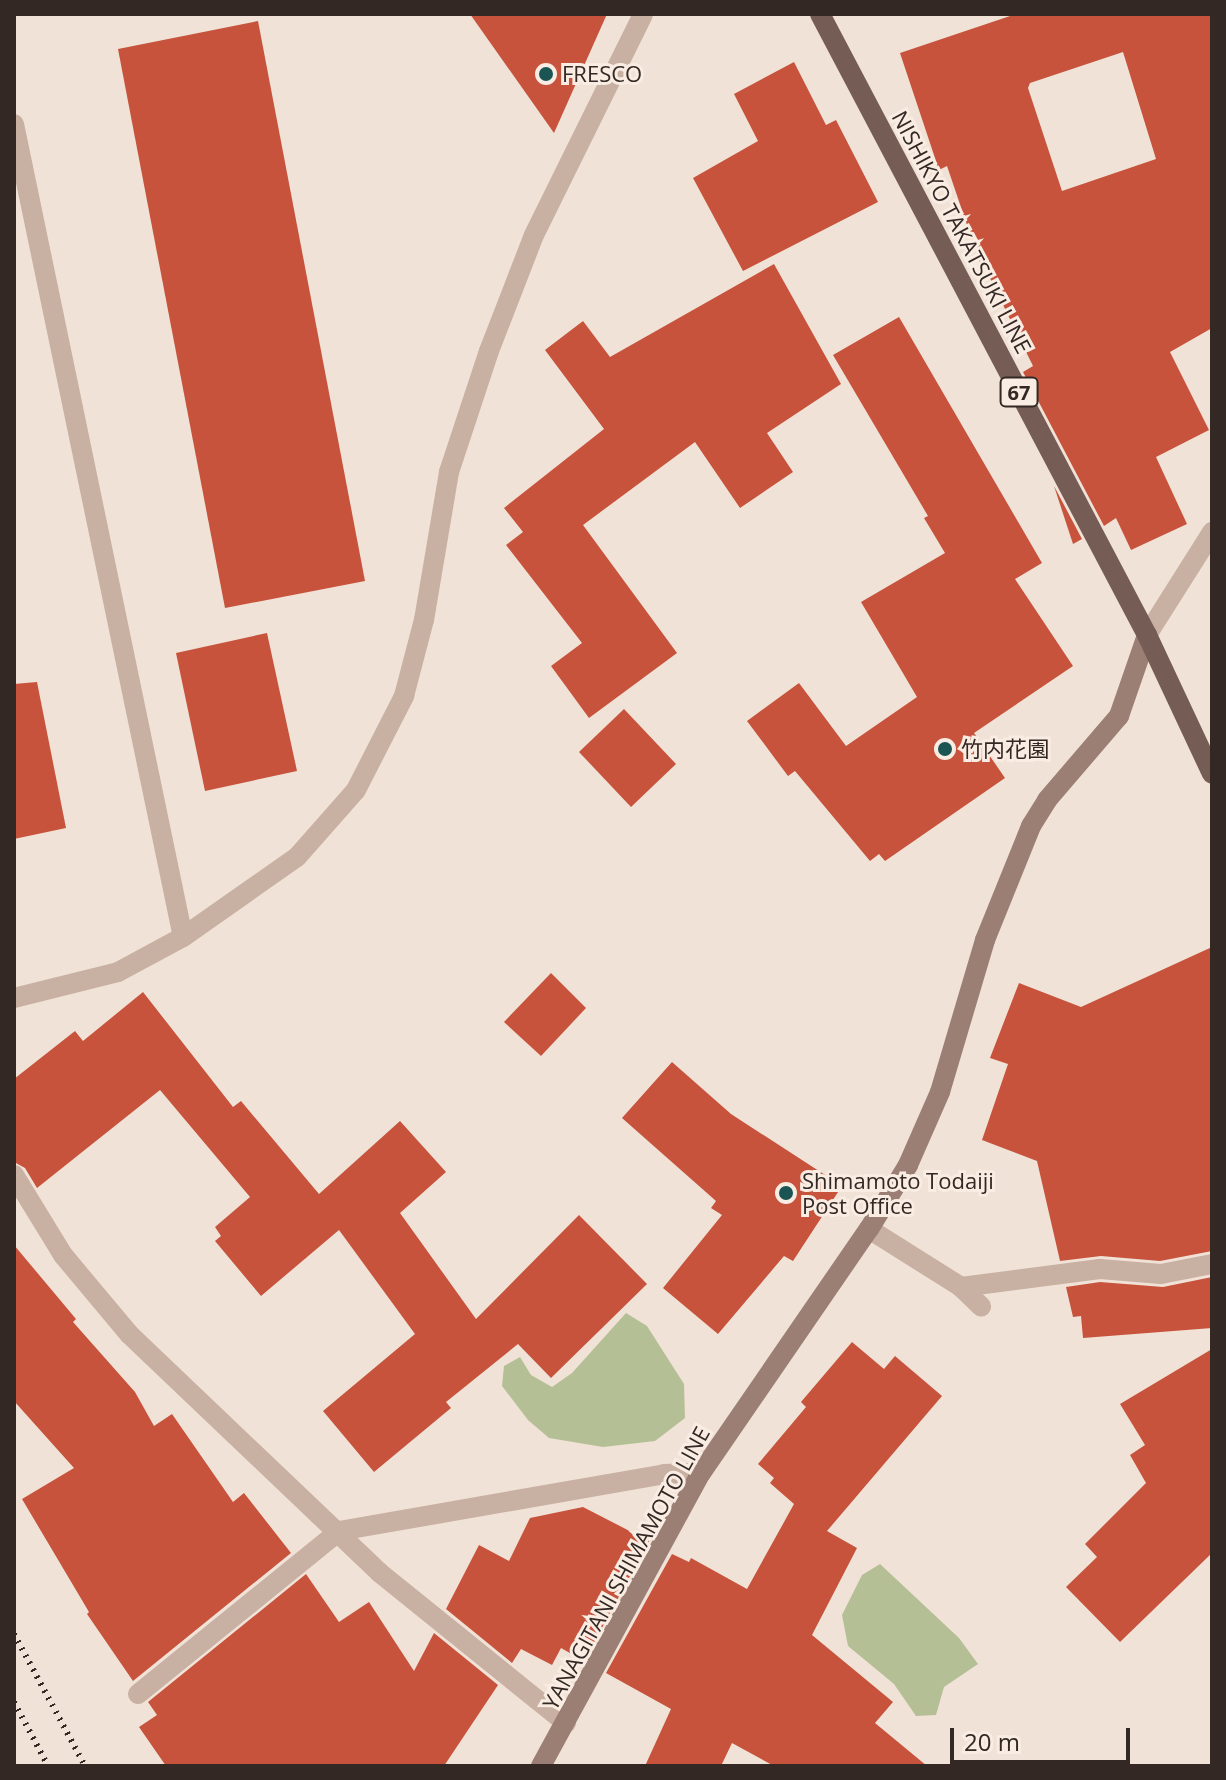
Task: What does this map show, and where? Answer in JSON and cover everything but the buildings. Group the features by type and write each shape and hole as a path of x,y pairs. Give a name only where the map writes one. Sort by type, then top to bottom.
{"main road":[{"name":"NISHIKYO TAKATSUKI LINE","path":"820,14 1147,635 1212,774"},
{"name":"YANAGITANI SHIMAMOTO LINE","path":"541,1766 701,1473 869,1229 908,1165 940,1092 985,940 1031,826 1047,800 1119,716 1147,635"}],"street":[{"path":"14,998 118,972 183,937 297,857 356,790 404,696 424,620 449,472 489,351 534,235 643,14"},
{"path":"14,124 183,937"},
{"path":"1147,635 1212,532"},
{"path":"14,1175 63,1255 129,1334 380,1573 566,1723"},
{"path":"869,1229 961,1287 981,1306"},
{"path":"961,1287 1100,1269 1161,1274 1212,1264"},
{"path":"138,1694 339,1531 664,1474 701,1473"}],"green space":[{"path":"626,1313 647,1326 684,1384 685,1418 655,1441 603,1447 549,1438 528,1420 502,1386 504,1366 520,1357 531,1375 552,1387 572,1373"},
{"path":"880,1564 959,1638 978,1664 944,1687 936,1715 916,1716 894,1684 848,1646 842,1615 862,1575"}],"railway":[{"path":"14,1634 85,1766"},
{"path":"14,1702 48,1766"}],"place":[{"name":"FRESCO","path":"546,74"},
{"name":"竹内花園","path":"945,749"},
{"name":"Shimamoto Todaiji Post Office","path":"786,1193"}]}
